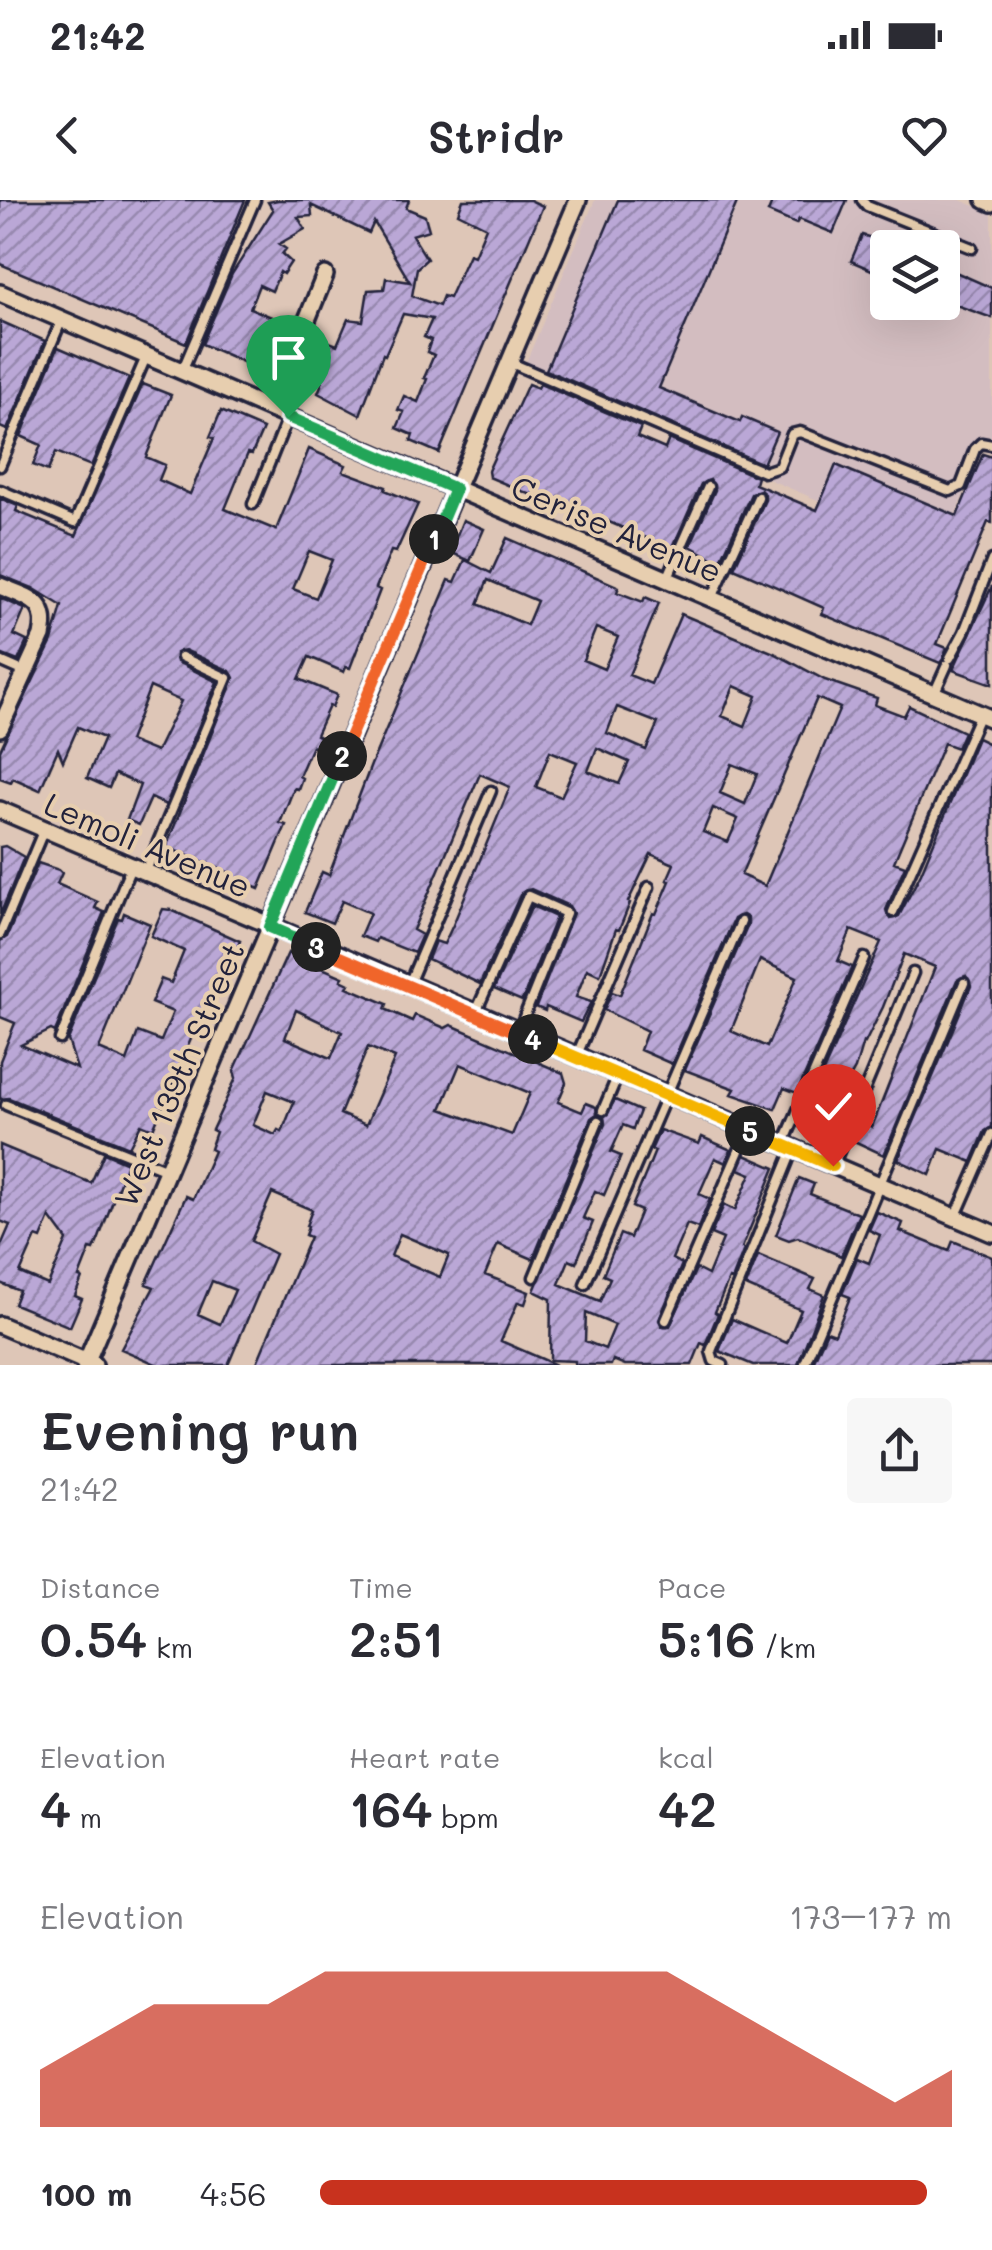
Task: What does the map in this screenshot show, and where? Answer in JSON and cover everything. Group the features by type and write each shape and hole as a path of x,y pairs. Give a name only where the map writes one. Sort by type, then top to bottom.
{"street":[{"name":"West 139th Street","path":"88,1364 578,200"},
{"path":"985,200 992,203"},
{"path":"271,409 325,275"},
{"name":"Cerise Avenue","path":"0,293 986,717"},
{"path":"0,586 33,600 42,608 46,620 1,725"},
{"name":"Lemoli Avenue","path":"0,810 992,1233"},
{"path":"0,1325 88,1364"}],"lane":[{"path":"182,371 255,200"},
{"path":"862,200 867,206 972,248"},
{"path":"0,466 62,320"},
{"path":"0,490 74,522 146,356"},
{"path":"509,362 764,472 778,467 792,434 800,432 950,491 960,486 976,450 982,444 992,445"},
{"path":"254,504 288,417"},
{"path":"667,579 708,487"},
{"path":"712,598 758,497"},
{"path":"934,694 992,560"},
{"path":"60,1039 228,678 182,658"},
{"path":"0,662 25,672"},
{"path":"893,912 986,717"},
{"path":"408,986 491,791"},
{"path":"0,934 44,830"},
{"path":"576,1057 650,887"},
{"path":"476,1014 528,896 566,913 518,1032"},
{"path":"585,1284 741,922"},
{"path":"724,1365 714,1361 711,1352 864,958"},
{"path":"833,1166 913,973"},
{"path":"805,1363 964,983"},
{"path":"603,1110 618,1075"},
{"path":"6,1105 167,1170"},
{"path":"534,1277 598,1122"},
{"path":"666,1320 748,1130"},
{"path":"955,1218 992,1134"}],"shaded area":[{"path":"595,200 960,200 992,213 992,454 982,450 940,552 521,374"}],"building":[{"path":"0,200 245,200 186,343 0,264"},
{"path":"409,200 406,208 425,216 429,230 412,235 427,259 417,268 412,296 439,306 443,296 449,298 469,254 474,256 486,227 458,213 463,200 530,200 543,206 439,453 411,441 413,435 397,428 404,412 398,410 404,396 418,402 427,379 424,378 434,355 427,352 431,340 424,337 432,319 403,314 360,415 318,393 322,383 313,376 327,341 337,345 348,319 363,321 368,290 384,289 386,278 410,282 374,222 369,233 311,205 312,216 298,217 305,229 279,244 286,249 282,254 291,262 283,274 280,272 272,291 259,285 250,308 281,321 266,356 255,354 250,365 202,344 232,274 273,210 268,202"},
{"path":"618,200 738,200 659,388 740,422 742,417 777,432 763,464 546,370"},
{"path":"773,200 847,200 833,233 768,212"},
{"path":"862,235 870,237 870,269 851,261"},
{"path":"960,274 992,288 992,318 960,306"},
{"path":"0,321 45,341 7,430 0,427"},
{"path":"58,347 129,378 91,466 56,452 48,471 33,465 41,445 21,436"},
{"path":"143,384 171,395 146,457 165,465 159,480 190,494 221,411 263,429 252,454 248,453 225,509 276,530 309,449 346,465 343,471 418,504 396,552 391,551 350,668 346,667 344,672 309,657 299,679 337,695 316,735 320,737 299,776 302,778 298,789 294,788 280,823 286,825 259,889 166,847 234,678 230,671 185,650 176,653 177,662 217,682 166,805 151,798 139,825 127,820 140,785 115,774 109,788 87,778 104,738 78,727 63,761 58,749 40,790 13,778 11,782 0,778 0,750 52,641 62,606 33,588 0,575 0,498 18,506 16,511 76,536","holes":["309,551 332,560 316,598 293,589","150,687 181,701 156,752 129,741"]},
{"path":"528,384 538,388 540,384 641,427 637,437 665,449 669,439 757,477 755,484 817,510 836,465 957,516 983,454 992,457 992,523 988,522 937,644 947,648 943,659 940,663 822,614 824,608 734,568 765,500 760,490 751,494 720,562 690,546 715,490 710,480 701,484 672,549 602,519 600,524 489,477 488,471"},
{"path":"463,520 484,529 470,561 450,552"},
{"path":"507,538 619,587 617,592 643,602 645,597 659,603 629,675 651,684 681,614 774,653 825,680 877,698 875,705 904,716 909,706 964,732 957,748 944,743 894,862 905,866 886,910 891,919 899,916 921,873 977,738 992,745 992,1127 985,1131 972,1162 940,1149 930,1175 898,1160 971,986 966,976 957,980 884,1155 852,1140 859,1122 872,1127 935,967 904,954 845,1087 848,1088 838,1113 846,1116 838,1135 805,1122 814,1100 811,1099 881,942 851,930 838,961 852,967 797,1093 784,1088 775,1109 732,1094 735,1089 685,1070 748,925 748,918 743,915 734,919 672,1064 640,1050 647,1031 604,1010 612,992 620,995 670,881 667,880 674,864 651,854 619,930 616,929 600,975 587,969 576,997 591,1002 581,1022 546,1007 545,1011 536,1007 573,913 569,906 531,889 521,893 480,984 428,959 435,941 444,944 510,787 480,774 413,930 422,935 414,953 377,938 375,942 360,936 370,913 342,901 332,923 305,912 322,872 329,875 449,580 455,582 465,560 491,573","holes":["488,580 537,601 527,625 478,604","596,628 618,637 604,669 583,660","734,686 757,696 745,726 722,716","817,698 840,708 765,886 741,875","617,707 658,723 646,750 607,733","597,748 629,762 619,784 588,771","550,751 577,762 561,797 536,787","732,764 757,774 745,804 720,793","713,808 738,819 728,842 703,832","760,960 797,977 767,1047 731,1031"]},
{"path":"992,586 992,684 953,670"},
{"path":"0,598 25,609 14,635 27,641 18,661 0,654"},
{"path":"0,847 24,857 0,915"},
{"path":"38,863 59,870 62,873 57,884 98,902 95,908 104,912 55,1032 51,1030 21,1045 77,1069 68,1040 118,918 122,919 124,913 150,924 99,1049 127,1061 138,1032 161,1041 173,1012 151,1003 161,979 171,983 184,951 151,936 163,909 240,941 216,998 211,996 191,1039 153,1129 141,1124 129,1147 9,1098 0,1099 0,1061 15,1023 0,1017 0,941 7,937"},
{"path":"532,906 556,917 522,1001 494,989"},
{"path":"288,953 343,977 347,987 387,1004 385,1009 412,1021 415,1015 445,1028 451,1025 563,1073 566,1083 558,1102 582,1112 586,1103 596,1107 597,1114 591,1118 533,1259 498,1244 485,1275 529,1292 525,1304 518,1302 501,1341 556,1365 256,1365 310,1237 305,1235 312,1210 272,1193 251,1241 275,1254 228,1365 158,1365 121,1349 154,1287 146,1284 186,1196 193,1199 214,1151 210,1149 216,1132 212,1130 236,1078 234,1071","holes":["296,1010 342,1032 331,1058 285,1038","368,1047 395,1058 366,1125 340,1114","460,1064 530,1093 512,1135 441,1109","267,1091 294,1102 282,1132 278,1130 275,1135 253,1125","400,1234 449,1255 440,1277 391,1256","212,1281 235,1290 220,1324 198,1314"]},
{"path":"615,1100 640,1111 633,1129 623,1125 611,1152 621,1156 604,1195 595,1191 583,1218 593,1222 576,1263 569,1260 559,1284 600,1301 610,1278 603,1275 620,1234 630,1238 641,1211 632,1207 660,1130 699,1144 702,1137 731,1150 726,1163 715,1158 699,1194 710,1199 698,1228 687,1224 672,1259 682,1264 659,1320 662,1326 670,1326 696,1269 708,1275 723,1239 711,1234 724,1205 735,1210 751,1174 739,1169 745,1155 775,1168 705,1345 701,1343 692,1365 625,1365 613,1360 611,1365 575,1365 575,1361 550,1360 551,1299 534,1291 605,1124 604,1117","holes":["586,1313 615,1325 605,1349 585,1341"]},
{"path":"0,1145 91,1183 104,1153 127,1163 94,1250 90,1249 79,1277 82,1278 75,1296 82,1299 70,1327 14,1304 19,1291 0,1283 0,1248 10,1225 0,1221","holes":["50,1217 67,1240 48,1285 20,1273"]},
{"path":"799,1178 814,1184 810,1194 859,1214 841,1256 798,1237 789,1240 776,1235"},
{"path":"877,1212 903,1223 900,1231 949,1251 953,1241 992,1257 992,1365 812,1365 827,1331 835,1334 850,1297 842,1294 857,1258 869,1263 880,1235 869,1230"},
{"path":"758,1255 815,1279 810,1289 824,1295 798,1365 753,1365 719,1351 732,1319 787,1343 801,1310 746,1286"}],"route":[{"path":"288,417 455,489 270,927 833,1166"}]}
